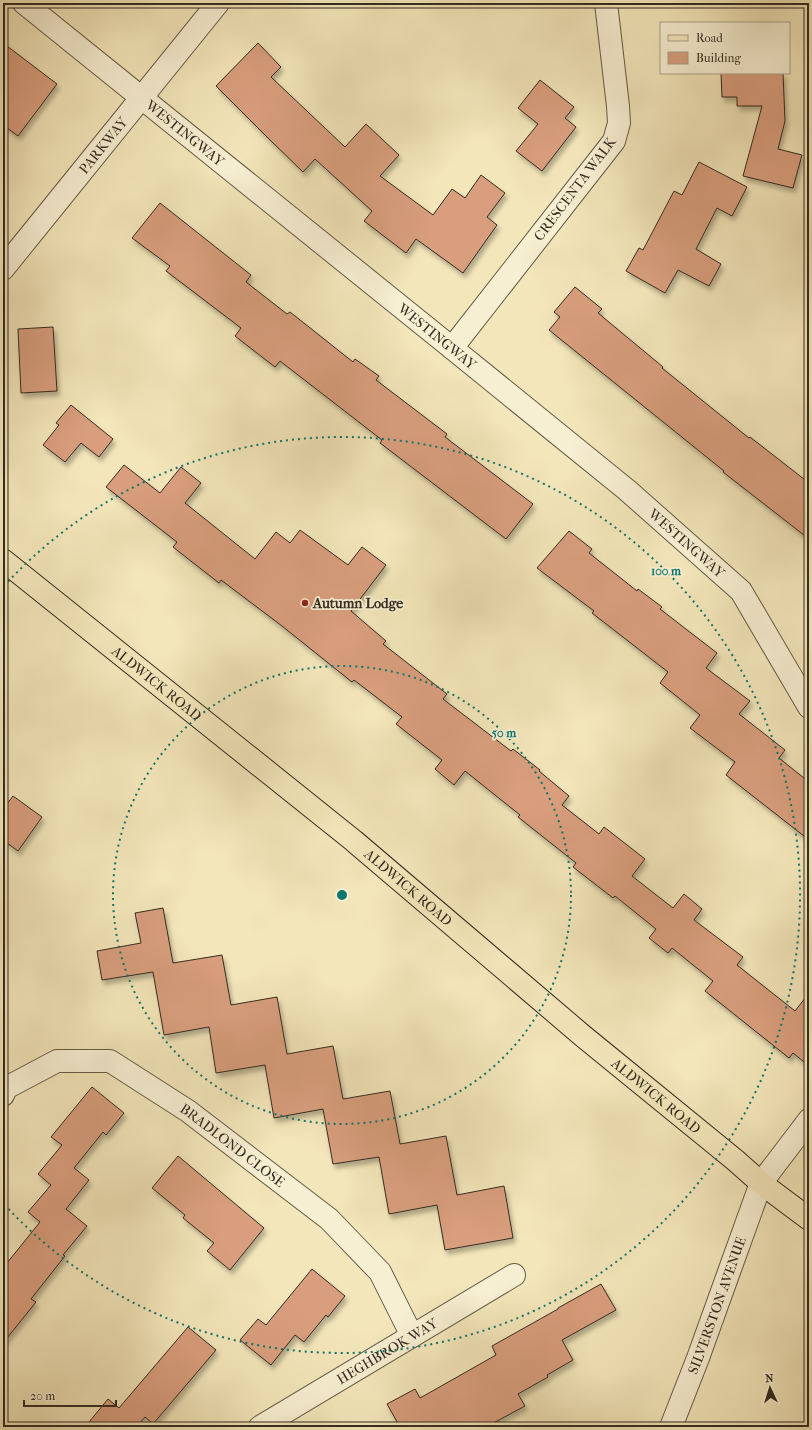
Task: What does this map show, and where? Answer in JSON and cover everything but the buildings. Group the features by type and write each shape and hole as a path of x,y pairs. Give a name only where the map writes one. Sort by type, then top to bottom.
{"main road":[{"name":"ALDWICK ROAD","path":"3,560 354,841 583,1036 761,1183 809,1219"}],"street":[{"name":"WESTINGWAY","path":"24,3 627,490 741,591 809,707"},
{"name":"PARKWAY","path":"3,269 218,3"},
{"name":"CRESCENTA WALK","path":"452,348 614,141 618,123 618,106 606,3"},
{"name":"BRADLOND CLOSE","path":"3,1095 6,1088 57,1061 110,1060 188,1111 329,1220 380,1272 412,1336"},
{"name":"SILVERSTON AVENUE","path":"671,1427 698,1358 761,1183 809,1120"},
{"name":"HEGHBROK WAY","path":"260,1427 514,1275"}],"place":[{"name":"Autumn Lodge","path":"305,603"}]}
